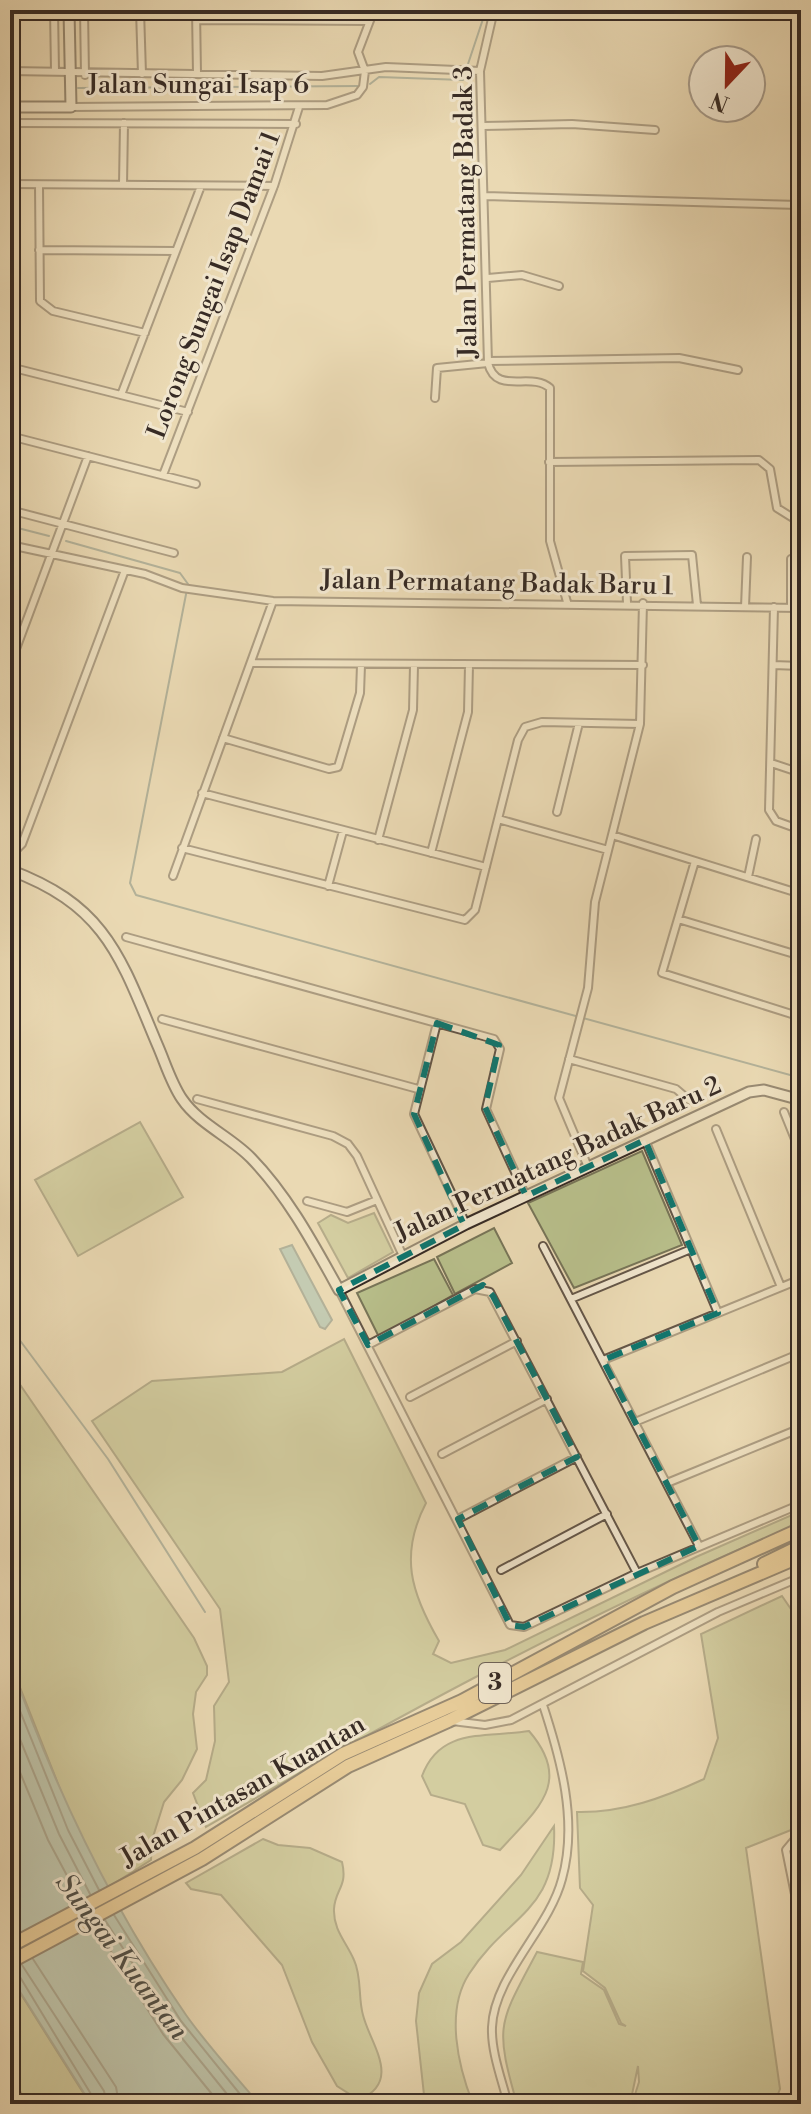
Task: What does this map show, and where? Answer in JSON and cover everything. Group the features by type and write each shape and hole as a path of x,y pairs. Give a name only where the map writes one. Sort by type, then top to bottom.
{"highway":[{"name":"Jalan Pintasan Kuantan","path":"10,1946 199,1854 343,1754 462,1701 673,1587 801,1529"},
{"path":"748,1578 774,1558 801,1546"},
{"name":"Jalan Pintasan Kuantan","path":"10,1962 348,1766 448,1721 611,1638 801,1556"}],"street":[{"path":"10,12 54,10 55,71"},
{"path":"69,10 71,107"},
{"path":"84,10 85,75"},
{"path":"140,10 142,74"},
{"path":"196,10 197,74"},
{"path":"365,71 358,52 374,10"},
{"name":"Jalan Permatang Badak 3","path":"494,10 480,71 486,196 488,362 491,374 500,380 540,382 550,388 550,541 567,602"},
{"path":"196,20 369,21"},
{"path":"10,71 85,75 322,76 386,67 480,71"},
{"name":"Jalan Sungai Isap 6","path":"10,107 327,105 357,95 365,82 365,71"},
{"name":"Lorong Sungai Isap Damai 1","path":"163,475 274,186 299,107"},
{"path":"10,123 296,124"},
{"path":"123,185 124,123"},
{"path":"483,126 572,124 655,130"},
{"path":"10,184 274,186"},
{"path":"39,185 38,297 43,305 145,333"},
{"path":"121,395 201,186"},
{"path":"486,196 799,205"},
{"path":"39,250 176,251"},
{"path":"488,278 522,275 559,286"},
{"path":"435,398 437,368 488,362 679,358 738,370"},
{"path":"10,367 188,412"},
{"path":"10,436 196,484"},
{"path":"10,665 88,456"},
{"path":"549,462 759,460 770,469 777,508 801,523"},
{"path":"10,510 174,553"},
{"name":"Jalan Permatang Badak Baru 1","path":"10,545 162,579 193,591 273,601 643,603 801,608"},
{"path":"627,603 625,556 692,555 697,605"},
{"path":"745,607 747,557"},
{"path":"791,559 791,607"},
{"path":"10,850 16,850 22,844 125,570"},
{"path":"173,876 273,601"},
{"path":"588,1167 560,1104 588,988 595,902 640,724 643,603"},
{"path":"774,607 770,814 776,821 801,830"},
{"path":"251,663 643,665"},
{"path":"223,738 329,769 338,767 358,701 361,665"},
{"path":"378,840 413,710 414,665"},
{"path":"431,853 468,712 469,665"},
{"path":"773,665 801,666"},
{"path":"182,848 465,920 475,910 519,736 525,727 542,722 640,724"},
{"path":"557,812 579,723"},
{"path":"771,763 801,773"},
{"path":"202,793 486,867"},
{"path":"498,819 608,850"},
{"path":"328,886 343,831"},
{"path":"612,835 801,894"},
{"path":"748,877 756,839"},
{"path":"695,861 662,973 801,1017"},
{"path":"10,870 56,891 92,918 123,963 182,1100 257,1165 304,1229 368,1345 505,1616 516,1627 524,1627 637,1573 801,1504"},
{"path":"678,919 801,956"},
{"path":"126,937 494,1039 499,1045 486,1109 526,1196"},
{"path":"162,1019 418,1089"},
{"path":"437,1023 413,1108 416,1121 466,1224"},
{"path":"569,1059 676,1089 689,1100"},
{"name":"Jalan Permatang Badak Baru 2","path":"339,1290 466,1224 756,1090 801,1100"},
{"path":"197,1099 341,1140 357,1156 403,1256"},
{"path":"784,1112 801,1154"},
{"path":"716,1129 781,1287"},
{"path":"645,1140 718,1313"},
{"path":"307,1201 347,1212 377,1200"},
{"path":"543,1246 699,1546"},
{"path":"571,1299 691,1249"},
{"path":"603,1360 801,1279"},
{"path":"368,1345 480,1288 493,1296 637,1573"},
{"path":"410,1397 517,1341"},
{"path":"635,1422 801,1353"},
{"path":"442,1454 547,1399"},
{"path":"667,1483 801,1428"},
{"path":"458,1519 577,1457"},
{"path":"501,1570 607,1514"},
{"path":"448,1721 498,1725 543,1705 609,1667 718,1612 801,1577"},
{"path":"508,2104 492,2038 494,2011 504,1987 557,1894 568,1852 570,1827 565,1796 543,1705"},
{"path":"801,1832 786,1850 801,1924"}],"highlighted area":[{"path":"437,1023 499,1045 485,1107 526,1196 645,1140 718,1313 603,1360 699,1546 524,1627 510,1625 458,1519 577,1457 493,1296 483,1285 368,1345 339,1290 464,1225 414,1114"}],"green space":[{"path":"198,10 242,10 242,18 198,17"},
{"path":"140,1122 183,1197 78,1256 35,1180"},
{"path":"642,1151 682,1245 574,1288 528,1203"},
{"path":"374,1213 393,1252 348,1278 318,1223 331,1215 348,1223"},
{"path":"494,1228 512,1263 455,1294 437,1257"},
{"path":"434,1259 453,1295 379,1337 357,1293"},
{"path":"344,1339 426,1503 413,1540 412,1574 421,1606 439,1641 433,1654 451,1663 505,1650 696,1557 801,1511 801,1523 648,1591 498,1665 206,1827 193,1793 206,1780 215,1741 214,1706 229,1682 220,1609 92,1421 152,1381 282,1372"},
{"path":"10,1370 194,1638 207,1666 207,1675 196,1692 193,1714 197,1749 182,1780 164,1802 152,1840 151,1860 107,1888 75,1827 10,1662"},
{"path":"782,1596 797,1618 801,1635 801,1826 746,1848 780,2089 774,2104 632,2104 639,2082 638,2066 630,2104 517,2104 505,2057 504,2025 537,1952 583,1962 581,1974 604,1990 619,2024 626,2026 621,2023 605,1988 583,1971 593,1905 580,1888 577,1812 610,1810 642,1803 704,1779 718,1738 701,1634"},
{"path":"529,1731 549,1766 545,1795 500,1850 483,1845 465,1804 431,1795 422,1776 430,1760 452,1742 481,1735"},
{"path":"554,1826 553,1855 548,1877 539,1895 469,1974 457,2005 456,2039 473,2104 425,2104 416,2021 419,1993 432,1964 461,1942 521,1875"},
{"path":"263,1839 278,1845 310,1848 342,1862 343,1877 334,1917 356,1967 363,2015 381,2072 379,2083 372,2092 359,2100 337,2086 312,2042 282,1965 221,1895 191,1889 186,1883"},
{"path":"19,1991 91,2104 28,2104 10,2075 10,1995"}],"water":[{"path":"292,1245 332,1320 325,1329 320,1327 280,1249"},
{"name":"Sungai Kuantan","path":"10,1662 65,1800 133,1931 186,2015 259,2104 91,2104 10,1976"}],"waterway":[{"path":"467,67 486,10"},
{"path":"370,84 379,77 463,80 465,73"},
{"path":"78,88 359,86"},
{"path":"10,526 49,536"},
{"path":"66,541 180,573 188,584 130,883 136,895 801,1078"},
{"path":"10,1327 108,1459 205,1612"},
{"path":"784,2104 801,2093"}]}
